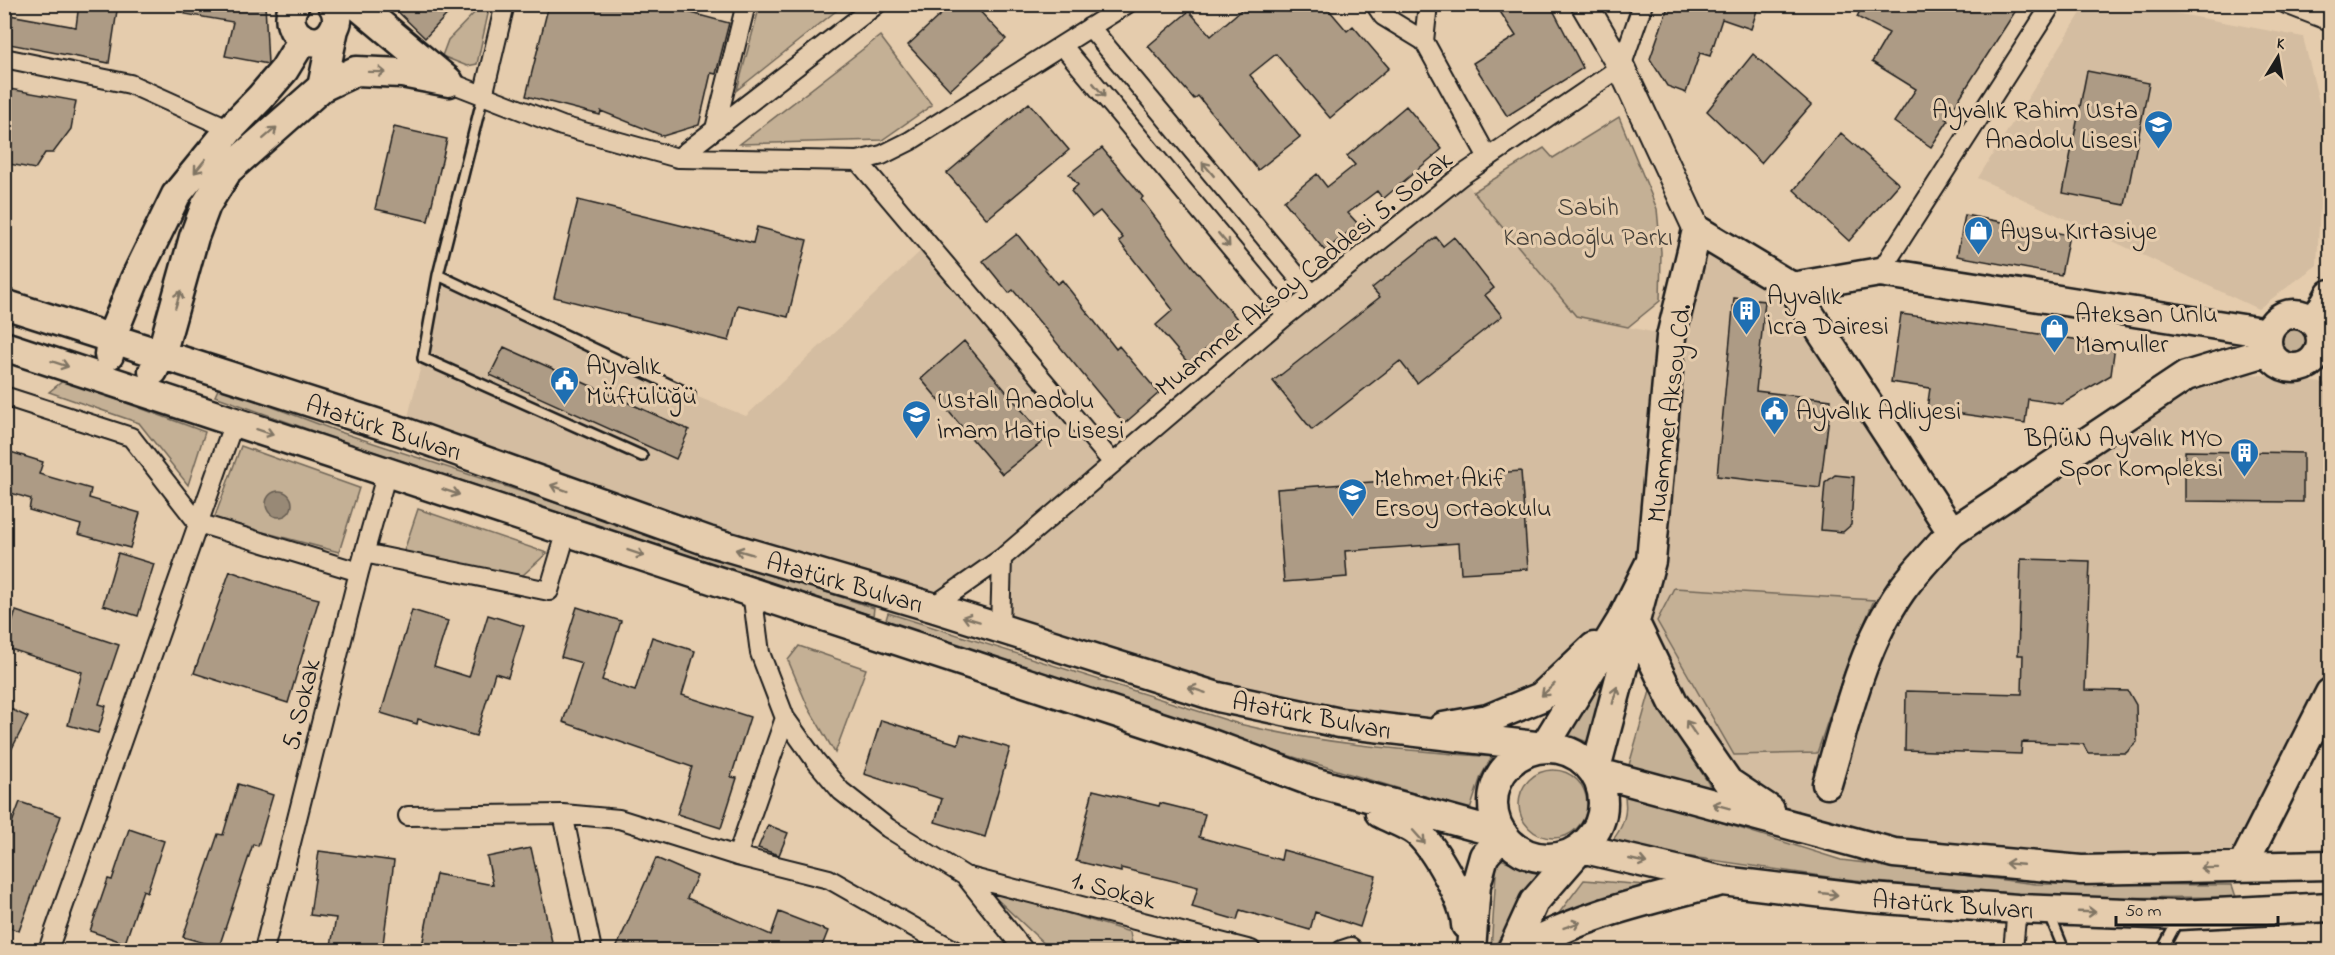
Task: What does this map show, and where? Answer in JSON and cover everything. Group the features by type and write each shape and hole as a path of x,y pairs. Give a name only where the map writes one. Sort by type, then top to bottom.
{"main road":[{"path":"356,4 450,82"},
{"path":"294,16 310,42 324,40 333,17"},
{"path":"111,381 108,360 111,338 135,279 176,195 230,129 284,70 294,16"},
{"path":"322,87 333,17"},
{"path":"140,391 161,355 206,205 228,170 322,87 356,71 402,73 450,82"},
{"path":"1697,230 1792,286 1952,532"},
{"name":"Muammer Aksoy Cd.","path":"1595,772 1628,622 1651,561 1671,337 1697,230"},
{"path":"1792,286 1880,272 2269,342"},
{"path":"2314,323 2331,294"},
{"name":"Atatürk Bulvarı","path":"4,304 404,432 708,541 932,607 1218,697 1340,723 1407,733 1544,747 1573,753 1595,772 1894,853 2081,870 2331,865"},
{"path":"1827,784 1847,714 1872,648 1900,592 1952,532 2186,376 2269,342 2280,318 2298,314 2314,323 2321,340 2323,367 2291,368 2282,365 2269,342"},
{"name":"Atatürk Bulvarı","path":"4,346 1206,742 1312,782 1503,834"},
{"path":"1407,733 1488,719 1541,697 1628,622"},
{"path":"1544,747 1628,622"},
{"path":"1628,622 1674,704 1728,782 1792,825"},
{"path":"2242,867 2331,693"},
{"name":"Atatürk Bulvarı","path":"1544,747 1527,751 1511,760 1499,775 1493,792 1492,810 1503,834 1520,850 1534,857 1550,858 1566,855 1581,848 1723,881 1858,897 2048,911 2180,915 2331,907"},
{"path":"1512,951 1534,902 1599,826 1603,813 1601,785 1595,772"},
{"path":"1312,782 1417,832 1457,892 1466,912 1467,951"},
{"path":"1471,951 1476,885 1484,856 1503,834"},
{"path":"1519,951 1554,931 1624,906 1723,881"}],"street":[{"path":"483,96 505,4"},
{"path":"715,129 746,4"},
{"path":"450,82 562,126 678,158 858,160 882,155 909,141 1127,4"},
{"path":"1375,4 1383,16 1424,41 1488,156"},
{"path":"1424,41 1428,4"},
{"path":"1584,4 1621,67 1697,230"},
{"path":"1621,67 1643,4"},
{"path":"1880,272 2052,4"},
{"path":"2286,4 2331,21"},
{"path":"678,158 867,8"},
{"path":"1090,27 1312,294"},
{"path":"1062,45 1287,315"},
{"path":"4,58 130,84 230,129"},
{"name":"Muammer Aksoy Caddesi 5. Sokak","path":"932,607 1002,558 1312,294 1488,156 1621,67"},
{"path":"858,160 1113,463"},
{"path":"4,396 131,437 198,524 359,572"},
{"path":"48,951 234,422"},
{"name":"5. Sokak","path":"264,951 359,572 387,472"},
{"path":"364,554 549,591 567,530"},
{"path":"1000,628 1002,558"},
{"path":"752,592 760,653 785,718 841,791 888,828 965,876 1024,951"},
{"path":"737,856 785,718"},
{"path":"563,814 592,951"},
{"path":"408,816 563,814 619,819 737,856 829,879 954,951"},
{"name":"1. Sokak","path":"965,876 1251,951"},
{"path":"2013,951 2017,909"}],"lane":[{"path":"483,96 438,276 423,358 642,456"},
{"path":"438,276 690,394"},
{"path":"2048,911 2064,951"},
{"path":"2162,951 2180,915"}],"shaded area":[{"name":"Ayvalık Rahim Usta Anadolu Lisesi","path":"2086,5 2132,5 2303,37 2324,122 2317,265 2258,309 1978,178"},
{"path":"1461,176 1576,316 1671,336 1697,230 1792,287 1952,532 2186,376 2230,371 2330,384 2330,693 2242,867 2081,870 1818,833 1728,782 1621,621 1541,697 1407,733 1000,628 1002,559 932,607 404,432 423,358 438,275 690,394 746,416 928,244 1113,462"},
{"path":"279,491 288,495 292,504 288,513 279,517 270,513 266,504 270,495"}],"green space":[{"path":"483,4 490,5 477,64 467,66 442,56 448,40"},
{"path":"760,5 839,5 841,7 737,90"},
{"path":"880,36 932,105 882,140 740,144"},
{"name":"Sabih Kanadoğlu Parkı","path":"1619,117 1657,209 1661,252 1660,301 1628,327 1576,316 1473,192 1544,148 1553,158"},
{"path":"2295,328 2305,332 2309,342 2305,352 2295,356 2285,352 2281,342 2285,332"},
{"path":"64,380 205,432 188,485 139,423 49,392"},
{"path":"219,387 337,431 874,608 873,616 335,439 215,396"},
{"path":"241,446 359,488 339,552 214,519"},
{"path":"418,509 547,553 523,575 480,570 403,554"},
{"path":"1674,588 1874,600 1845,670 1817,753 1734,755 1657,621"},
{"path":"888,613 1239,724 1302,737 1396,749 1492,757 1481,776 1470,810 1247,743 885,623"},
{"path":"799,646 866,669 835,753 808,707 788,660"},
{"path":"1614,653 1592,744 1560,731"},
{"path":"1650,691 1714,792 1629,765"},
{"path":"1553,770 1566,773 1577,780 1584,791 1587,804 1584,817 1577,828 1566,835 1553,838 1540,835 1529,828 1522,817 1519,804 1522,791 1529,780 1540,773"},
{"path":"1624,792 1841,860 2036,884 2232,885 2236,897 2040,898 1835,878 1609,845 1624,820 1626,807"},
{"path":"1497,858 1543,873 1496,944 1496,950 1491,950"},
{"path":"1584,880 1658,886 1553,921"},
{"path":"986,889 1130,932 1133,950 1051,950"}],"building":[{"path":"79,4 118,4 109,63 4,43 4,14 76,27"},
{"path":"186,4 265,4 268,64 225,56 233,22 185,14"},
{"path":"390,4 457,4 425,38"},
{"path":"549,4 657,4 729,23 716,74 711,73 699,125 663,136 601,111 600,115 526,96"},
{"path":"952,4 973,4 1006,39 950,90 908,45"},
{"path":"1248,4 1324,4 1347,31 1353,26 1389,68 1330,118 1276,54 1250,75 1300,137 1258,170 1198,96 1194,99 1148,46 1189,11 1211,36"},
{"path":"1495,4 1550,4 1583,68 1507,116 1473,63 1516,36"},
{"path":"1669,4 1759,4 1751,29 1722,19 1710,56 1700,53 1686,93 1667,86 1650,59"},
{"path":"1863,4 2020,4 1946,119 1948,121 1931,147 1894,122 1916,89 1872,62 1889,33 1857,17"},
{"path":"1753,54 1811,105 1761,163 1707,111"},
{"path":"2087,71 2149,83 2125,205 2063,193"},
{"path":"4,88 76,101 71,129 53,153 45,153 35,169 4,163"},
{"path":"1029,103 1069,150 987,219 947,173"},
{"path":"1406,106 1442,149 1383,199 1377,191 1348,213 1358,224 1325,251 1284,201 1317,174 1327,187 1355,165 1347,156"},
{"path":"394,127 447,139 428,221 375,209"},
{"path":"1841,133 1899,184 1849,241 1794,190"},
{"path":"1102,148 1143,197 1141,199 1192,266 1239,321 1189,364 1156,325 1173,310 1119,241 1123,238 1100,211 1092,217 1071,191 1078,185 1069,174"},
{"path":"578,200 753,243 757,227 807,240 788,317 738,305 729,341 554,297"},
{"path":"1965,215 2069,235 2061,275 1957,256"},
{"path":"1017,234 1057,284 1062,280 1116,349 1119,346 1159,393 1124,424 1013,290 1009,293 983,261"},
{"path":"1436,237 1443,246 1454,237 1494,288 1485,295 1502,316 1417,383 1400,361 1312,430 1273,381 1380,297 1372,288"},
{"path":"1734,298 1765,301 1756,391 1831,400 1820,488 1717,476"},
{"path":"1901,314 2115,345 2111,375 2062,404 2028,399 2025,423 1927,409 1930,388 1891,382"},
{"name":"Ustalı Anadolu İmam Hatip Lisesi","path":"964,341 1046,439 1002,474 921,379"},
{"path":"504,347 689,430 676,459 490,375"},
{"path":"4,450 43,462 39,474 91,489 89,498 140,513 130,548 78,534 81,525 29,510 31,499 4,491"},
{"name":"BAÜN Ayvalık MYO Spor Kompleksi","path":"2185,451 2303,453 2303,502 2185,501"},
{"path":"1521,471 1528,569 1461,573 1459,543 1345,551 1347,577 1284,582 1277,489"},
{"path":"1835,475 1854,477 1851,525 1843,532 1821,530 1825,483"},
{"path":"118,553 154,564 138,616 103,605"},
{"path":"2021,559 2090,561 2085,690 2128,691 2136,705 2137,742 2126,753 2088,753 2083,744 2022,742 2021,754 1905,750 1906,691 2022,694 2023,655 2018,655"},
{"path":"230,571 283,590 319,599 288,703 194,673"},
{"path":"577,607 621,621 602,680 635,691 652,637 695,651 682,695 750,717 731,777 737,778 721,828 677,814 692,767 563,722 582,663 561,657"},
{"path":"412,610 448,621 434,666 469,677 488,615 524,626 508,677 495,673 476,736 418,719 417,724 381,713"},
{"path":"16,611 119,645 99,704 106,706 98,733 68,725 82,672 4,647"},
{"path":"4,706 28,717 4,764"},
{"path":"881,720 958,744 961,734 1010,748 985,837 935,822 942,799 864,774"},
{"path":"238,784 273,795 258,846 253,844 219,947 183,937 218,834 223,835"},
{"path":"1093,790 1159,806 1160,803 1205,814 1199,837 1281,860 1283,850 1376,876 1360,927 1315,912 1310,930 1240,910 1237,920 1192,907 1198,887 1121,868 1121,872 1076,861"},
{"path":"20,802 61,816 19,931 4,926 4,844"},
{"path":"768,825 788,833 779,855 758,848"},
{"path":"129,829 164,841 147,892 143,890 125,943 90,931 108,879 112,880"},
{"path":"531,848 554,951 421,951 436,874 493,885 487,857"},
{"path":"319,851 394,861 382,951 330,951 336,918 310,915"},
{"path":"656,858 697,876 687,898 771,935 779,912 828,931 820,951 615,951"}],"place":[{"name":"Ayvalık Rahim Usta Anadolu Lisesi","path":"2159,150"},
{"name":"Aysu Kırtasiye","path":"1979,256"},
{"name":"Ayvalık İcra Dairesi","path":"1746,336"},
{"name":"Ateksan Unlu Mamuller","path":"2054,354"},
{"name":"Ayvalık Müftülüğü","path":"565,406"},
{"name":"Ayvalık Adliyesi","path":"1775,436"},
{"name":"Ustalı Anadolu İmam Hatip Lisesi","path":"916,440"},
{"name":"BAÜN Ayvalık MYO Spor Kompleksi","path":"2244,478"},
{"name":"Mehmet Akif Ersoy Ortaokulu","path":"1353,518"}]}
